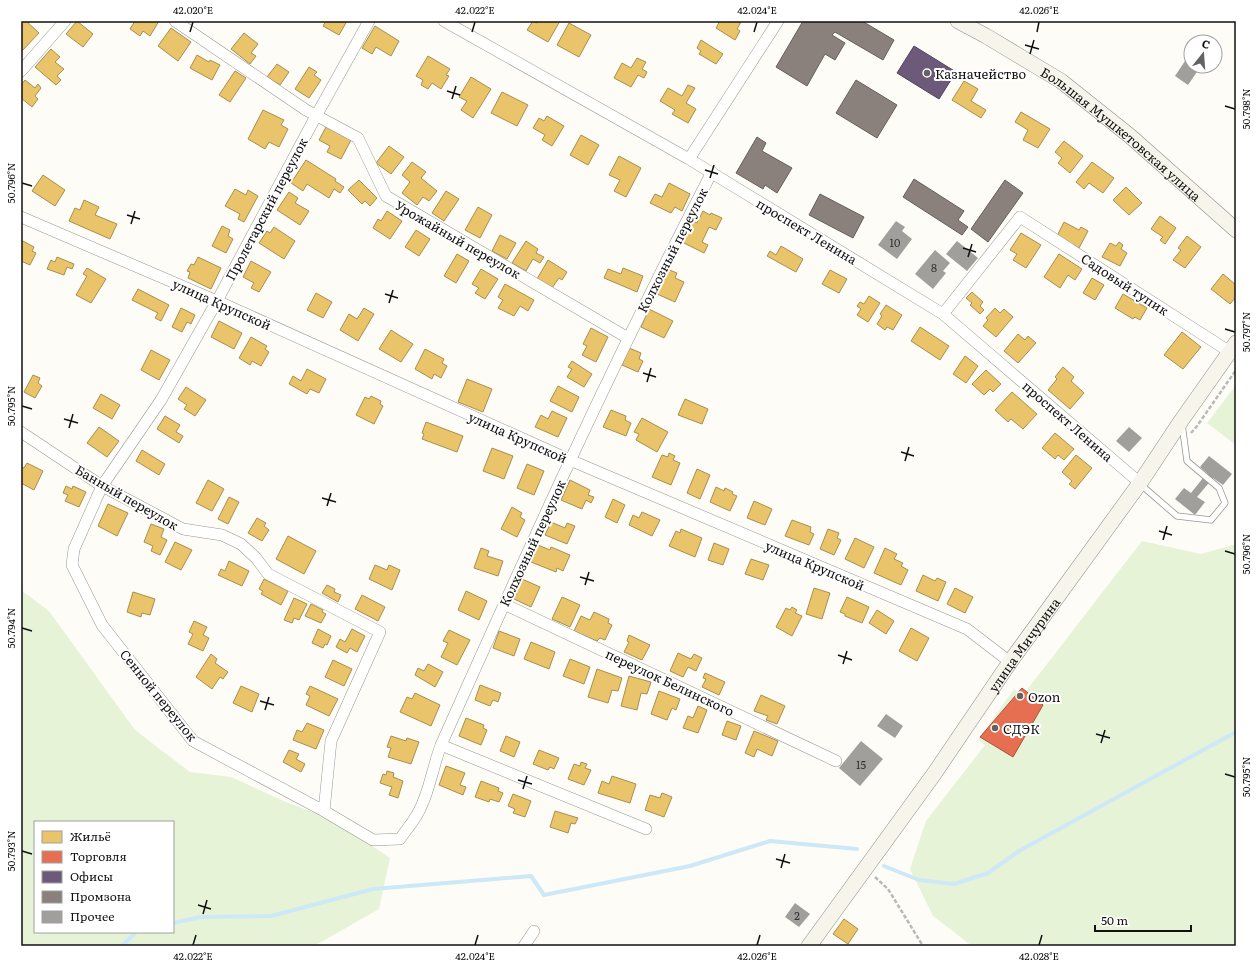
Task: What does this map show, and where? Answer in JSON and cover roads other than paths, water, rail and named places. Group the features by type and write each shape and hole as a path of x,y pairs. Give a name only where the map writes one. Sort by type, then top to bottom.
{"street":[{"path":"21,71 65,21"},
{"name":"Урожайный переулок","path":"175,21 306,110 358,138 386,196 628,338"},
{"name":"Пролетарский переулок","path":"72,565 74,549 102,486 161,400 369,21"},
{"name":"проспект Ленина","path":"444,21 712,172 943,314 1140,483"},
{"path":"689,159 778,21"},
{"name":"Большая Мушкетовская улица","path":"958,21 1061,81 1130,136 1236,230"},
{"name":"Колхозный переулок","path":"434,765 441,745 570,460 667,258 712,172"},
{"name":"улица Крупской","path":"21,217 216,301 570,460 967,630 1010,662"},
{"name":"Садовый тупик","path":"943,314 1020,217 1233,347"},
{"name":"улица Мичурина","path":"809,946 934,774 1010,662 1140,483 1233,347"},
{"name":"Банный переулок","path":"21,432 102,486 183,529 222,535 241,544 256,558 268,574 380,632 331,741 324,812"},
{"name":"Сенной переулок","path":"72,565 102,625 193,741 373,840 400,838 414,821 424,799 434,765"},
{"name":"переулок Белинского","path":"504,604 836,761"},
{"path":"441,745 646,829"},
{"path":"524,946 534,931"}],"lane":[{"path":"1140,483 1177,516 1211,520 1225,503 1219,488 1188,461 1181,421"}],"waterway":[{"path":"884,866 919,880 954,884 988,873 1019,851 1236,732"},
{"path":"174,923 201,917 271,916 373,889 531,876 544,895 690,866 770,841 857,849"},
{"path":"122,946 135,933"}],"place":[{"name":"Казначейство","path":"927,73"},
{"name":"Ozon","path":"1020,696"},
{"name":"СДЭК","path":"995,728"}]}
